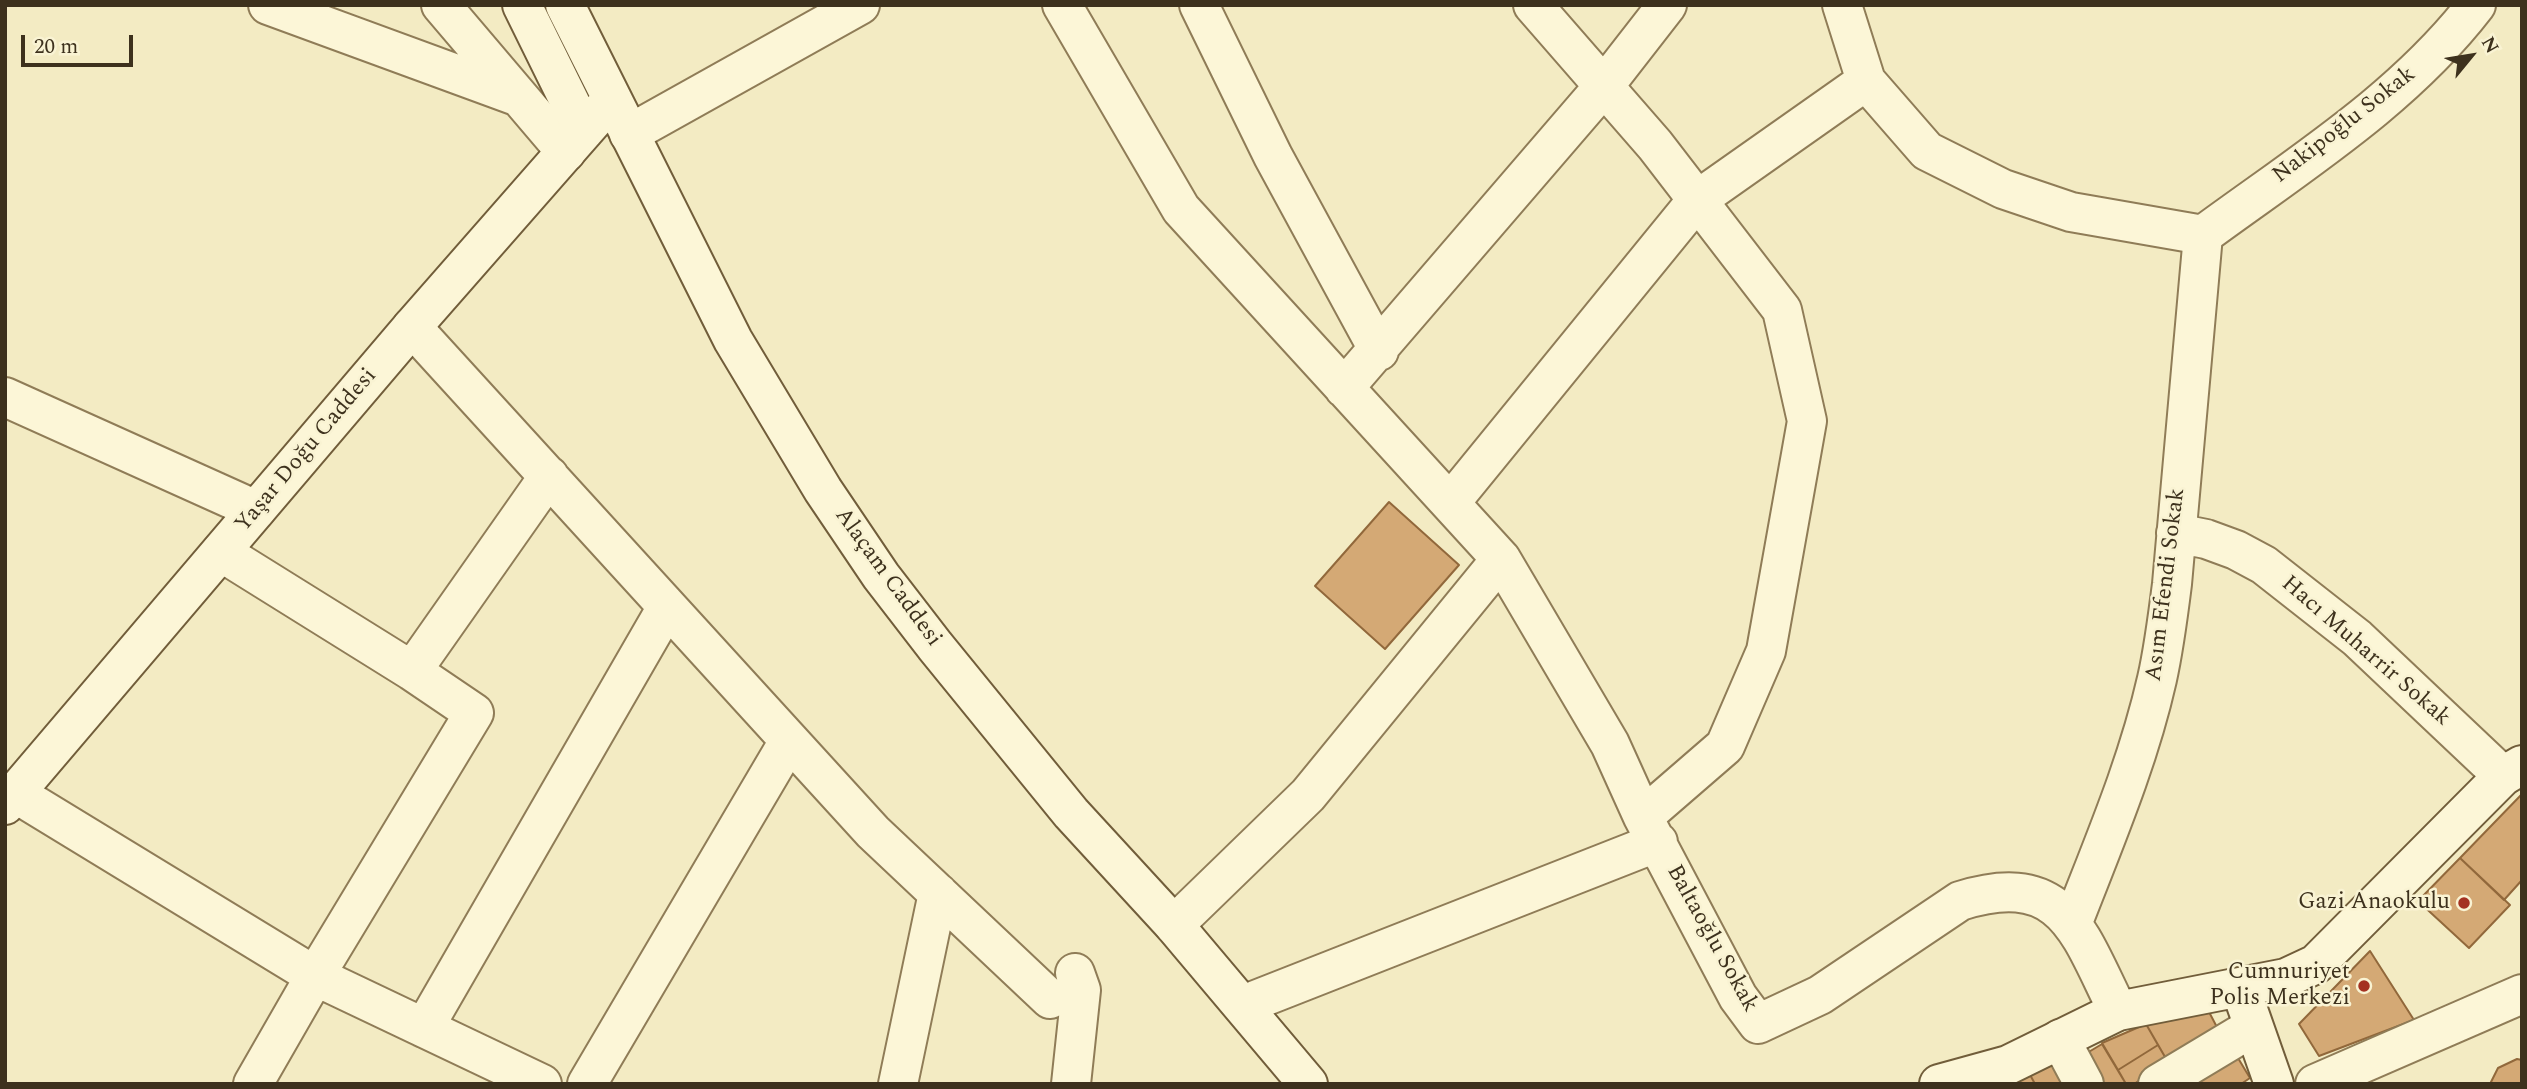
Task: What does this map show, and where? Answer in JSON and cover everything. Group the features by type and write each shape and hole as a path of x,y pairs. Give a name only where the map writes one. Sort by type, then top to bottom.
{"street":[{"path":"268,5 519,97"},
{"path":"441,5 519,97 575,141"},
{"path":"522,5 575,141"},
{"name":"Alaçam Caddesi","path":"565,5 733,340 823,490 881,576 1071,813 1174,925 1308,1084"},
{"path":"629,134 860,5"},
{"path":"1062,5 1181,209 1501,559 1610,744 1651,829 1725,746 1766,652 1807,421 1782,310 1655,145 1533,5"},
{"path":"1199,5 1273,156 1378,351"},
{"path":"1344,388 1604,86 1667,5"},
{"path":"1842,5 1866,81 1927,151 2003,189 2071,212 2203,235"},
{"name":"Nakipoğlu Sokak","path":"2203,235 2359,119 2426,63 2476,5"},
{"path":"1450,503 1697,200 1866,81"},
{"name":"Yaşar Doğu Caddesi","path":"10,799 412,327 612,99"},
{"name":"Asım Efendi Sokak","path":"2073,922 2132,770 2157,680 2167,624 2203,235"},
{"path":"412,327 873,832 938,893 1063,986 1081,990 1071,1084"},
{"path":"5,397 256,510"},
{"path":"412,671 549,476"},
{"name":"Hacı Muharrir Sokak","path":"2176,533 2206,539 2236,550 2264,565 2357,638 2512,770"},
{"path":"221,552 412,671 474,713 253,1084"},
{"path":"1174,925 1308,795 1501,559"},
{"path":"424,1028 667,607"},
{"path":"587,1084 789,741"},
{"path":"1939,1084 1997,1074 2118,1011 2286,978 2316,964 2512,770"},
{"path":"10,799 315,976 542,1084"},
{"name":"Baltaoğlu Sokak","path":"1243,1004 1651,829 1738,997 1758,1024 1820,995 1960,901 1980,894 2003,892 2047,900 2073,922 2118,1011"},
{"path":"898,1084 938,893"},
{"path":"2240,987 2274,1084"},
{"path":"2315,1084 2522,994"},
{"path":"2158,1084 2253,1027"},
{"path":"2060,1040 2084,1084"}],"building":[{"path":"1389,502 1459,565 1385,649 1315,586"},
{"path":"2522,794 2522,880 2504,900 2460,858"},
{"name":"Gazi Anaokulu","path":"2460,858 2510,905 2469,948 2418,901"},
{"name":"Cumnuriyet Polis Merkezi","path":"2370,951 2414,1020 2319,1056 2299,1024"},
{"path":"2208,1010 2220,1033 2168,1062 2146,1024"},
{"path":"2146,1024 2158,1045 2118,1070 2102,1043"},
{"path":"2102,1044 2126,1084 2092,1084 2077,1059"},
{"path":"2158,1045 2168,1062 2134,1084 2126,1084 2118,1070"},
{"path":"2232,1048 2250,1078 2241,1084 2171,1084"},
{"path":"2059,1053 2077,1084 2035,1084 2028,1071"},
{"path":"2517,1059 2522,1060 2522,1084 2490,1084 2498,1068"},
{"path":"2028,1071 2035,1084 2011,1084"}],"place":[{"name":"Gazi Anaokulu","path":"2464,903"},
{"name":"Cumnuriyet Polis Merkezi","path":"2364,986"}]}
